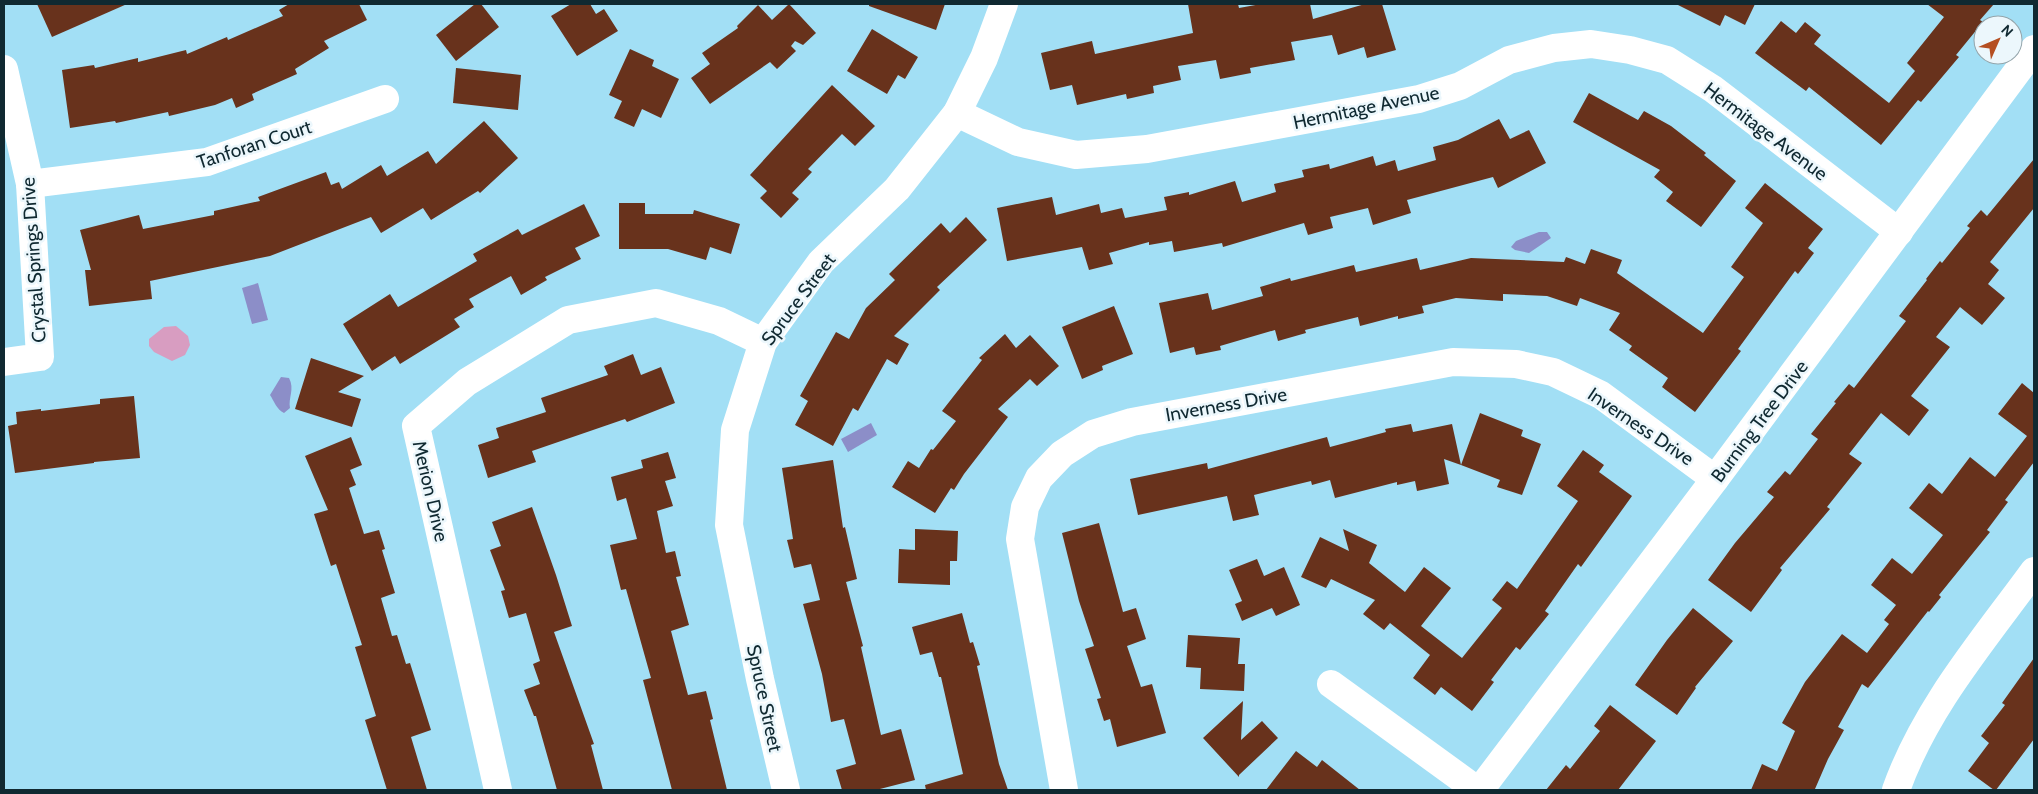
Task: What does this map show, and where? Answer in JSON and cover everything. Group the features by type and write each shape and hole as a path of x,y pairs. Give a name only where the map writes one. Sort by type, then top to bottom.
{"street":[{"name":"Spruce Street","path":"786,790 760,679 729,525 735,430 762,342 821,262 897,189 957,113 984,58 1004,4"},
{"name":"Hermitage Avenue","path":"957,113 1018,142 1076,156 1147,149 1419,99 1460,86 1509,60 1554,48 1591,44 1630,50 1667,60 1713,89 1899,232"},
{"name":"Burning Tree Drive","path":"1478,790 1715,479 2034,49"},
{"name":"Crystal Springs Drive","path":"4,69 30,184 40,357 4,362"},
{"name":"Tanforan Court","path":"30,184 207,162 385,99"},
{"name":"Merion Drive","path":"498,790 416,426 467,382 568,320 656,303 719,321 762,342"},
{"name":"Inverness Drive","path":"1064,790 1020,539 1025,506 1039,478 1062,454 1093,434 1132,422 1453,362 1516,364 1553,372 1601,395 1715,479"},
{"path":"1896,790 1906,762 1942,696 2034,571"},
{"path":"1331,684 1478,790"}],"shaded area":[{"path":"176,326 188,336 190,345 185,355 172,361 154,352 149,346 149,339 164,327"}],"water":[{"path":"1539,232 1547,232 1551,238 1529,253 1515,250 1511,247 1516,241"},
{"path":"258,283 268,320 252,324 242,288"},
{"path":"281,377 289,378 291,382 290,408 284,413 278,408 270,395"},
{"path":"871,423 877,435 848,452 841,439"}],"building":[{"path":"37,4 127,4 52,37"},
{"path":"289,4 359,4 367,20 324,41 329,48 295,69 297,74 252,94 254,100 236,108 232,98 215,105 169,116 168,112 116,123 115,121 70,128 62,70 94,65 95,68 138,58 138,62 186,50 187,54 227,37 228,40 283,16 279,10"},
{"path":"475,4 481,4 499,27 456,61 436,35"},
{"path":"571,4 590,4 596,14 604,9 618,31 577,56 551,16"},
{"path":"789,4 816,33 803,45 795,41 791,46 796,51 777,69 770,62 710,104 691,78 710,64 702,53 738,28 737,26 758,5 772,20"},
{"path":"869,4 945,4 936,30 869,6"},
{"path":"1188,4 1238,4 1239,8 1261,4 1310,4 1313,19 1365,4 1382,4 1396,50 1367,58 1364,47 1338,55 1332,35 1291,42 1295,60 1250,68 1251,73 1220,79 1216,60 1178,66 1181,80 1153,86 1154,93 1127,99 1126,94 1077,105 1072,85 1050,90 1041,53 1092,41 1095,54 1193,33"},
{"path":"1676,4 1755,4 1745,25 1725,15 1720,26"},
{"path":"1927,4 1994,4 1984,15 1973,15 1973,34 1956,55 1959,57 1921,102 1918,100 1881,145 1809,87 1806,91 1755,53 1781,21 1796,33 1805,22 1821,35 1814,44 1889,103 1915,71 1907,63 1944,17"},
{"path":"872,29 918,57 905,79 898,75 887,94 847,71"},
{"path":"630,49 654,60 652,66 679,79 661,118 642,109 634,127 614,118 622,101 609,95"},
{"path":"456,68 521,75 518,110 453,103"},
{"path":"832,85 875,126 855,146 842,134 808,169 812,172 792,193 799,199 781,218 760,198 767,191 750,175"},
{"path":"1589,93 1638,120 1644,111 1671,126 1706,153 1704,155 1736,181 1701,227 1666,201 1673,192 1654,177 1660,170 1573,122"},
{"path":"1499,119 1510,139 1529,130 1546,163 1498,188 1493,177 1407,200 1411,213 1373,225 1368,208 1330,217 1333,228 1308,235 1304,223 1223,247 1222,243 1174,252 1172,241 1149,245 1149,242 1109,253 1113,264 1089,270 1082,247 1007,261 997,208 1052,197 1056,215 1099,204 1101,213 1122,208 1125,218 1167,210 1164,197 1189,192 1189,195 1235,181 1242,202 1276,192 1274,184 1304,177 1302,170 1329,164 1330,169 1373,156 1376,166 1395,160 1398,171 1436,160 1433,147 1458,140"},
{"path":"484,121 518,158 480,193 478,191 431,220 423,208 381,233 371,217 270,256 150,281 152,299 89,306 85,270 91,270 80,230 139,215 143,229 214,215 214,211 260,201 258,197 326,172 331,185 339,182 342,189 381,165 387,176 428,151 436,164"},
{"path":"2034,159 2034,208 1990,262 1999,270 1988,284 2005,298 1982,325 1960,307 1936,337 1950,347 1911,396 1929,410 1909,436 1881,413 1849,454 1862,463 1827,507 1830,509 1780,568 1782,570 1751,612 1708,580 1735,543 1774,497 1767,492 1785,471 1790,475 1818,439 1811,434 1836,403 1834,402 1849,384 1854,388 1906,321 1899,316 1940,261 1942,263 1970,228 1967,226 1981,210 1987,216"},
{"path":"1765,183 1823,229 1808,248 1814,253 1798,274 1795,271 1738,349 1741,351 1695,412 1662,387 1668,378 1629,350 1632,346 1609,330 1620,313 1580,298 1577,306 1547,296 1503,294 1503,301 1456,298 1422,306 1424,313 1398,319 1398,316 1360,326 1358,317 1305,330 1306,333 1278,341 1275,330 1220,346 1221,350 1196,355 1194,347 1170,353 1159,303 1208,293 1212,310 1263,296 1260,287 1290,278 1291,281 1354,265 1356,272 1417,258 1420,270 1471,258 1564,262 1566,257 1585,264 1591,249 1622,260 1617,273 1703,333 1744,277 1731,267 1763,223 1745,208"},
{"path":"619,203 645,203 645,214 693,214 694,210 740,224 731,254 710,247 706,260 668,249 619,249"},
{"path":"584,204 600,236 575,248 581,259 545,277 547,280 521,295 511,276 469,299 474,307 454,319 460,327 400,364 395,356 372,371 343,324 390,294 398,307 477,261 473,254 518,229 522,235"},
{"path":"966,217 987,240 937,287 940,290 894,336 909,344 897,365 887,359 858,411 853,408 833,446 795,425 808,401 800,396 836,332 849,339 866,308 895,280 889,274 941,223 950,233"},
{"path":"1114,306 1133,354 1102,366 1103,370 1082,379 1062,327"},
{"path":"1005,334 1016,348 1030,335 1059,366 1037,386 1030,379 998,409 1008,417 954,490 951,488 935,513 892,487 908,461 919,468 931,449 933,450 956,421 942,411 982,360 979,358"},
{"path":"633,354 641,375 661,367 675,403 627,422 625,419 532,451 536,462 488,478 478,445 499,438 496,428 546,412 541,398 608,375 604,366"},
{"path":"311,358 364,376 338,392 361,399 352,427 295,409"},
{"path":"2022,383 2034,393 2034,462 2005,500 2008,502 1987,530 1990,532 1868,688 1862,684 1838,727 1844,730 1828,759 1815,789 1818,790 1751,790 1762,764 1777,771 1795,731 1782,723 1805,682 1842,634 1867,653 1889,624 1884,620 1896,605 1871,585 1892,558 1912,574 1943,535 1909,508 1929,483 1942,494 1970,457 1995,477 2027,436 1998,414"},
{"path":"134,396 140,458 94,462 15,473 8,426 17,424 16,412 100,404 100,399"},
{"path":"1480,413 1523,430 1521,436 1541,444 1522,495 1497,487 1500,480 1461,465"},
{"path":"1411,424 1413,432 1452,424 1461,465 1444,459 1449,484 1417,491 1415,481 1397,485 1397,482 1335,498 1330,480 1312,485 1311,481 1254,495 1259,515 1233,521 1227,496 1138,515 1130,479 1207,463 1208,469 1327,437 1330,447 1386,432 1385,429"},
{"path":"351,437 362,465 350,470 356,485 349,488 364,534 379,530 385,549 382,550 395,593 381,598 392,636 397,635 406,664 410,663 431,730 411,737 427,790 387,790 365,720 376,716 355,647 362,645 336,564 331,566 314,514 328,510 305,456"},
{"path":"1583,450 1604,465 1599,472 1632,496 1581,567 1578,564 1545,611 1549,614 1520,650 1516,647 1491,680 1494,682 1472,711 1441,687 1435,695 1413,678 1430,655 1390,623 1384,630 1363,614 1375,600 1331,579 1326,588 1301,577 1320,537 1349,551 1343,529 1377,545 1369,563 1405,592 1424,567 1451,588 1421,626 1462,658 1502,608 1492,600 1507,581 1517,589 1578,501 1557,486"},
{"path":"668,452 676,478 665,481 673,506 657,511 666,553 675,551 681,576 676,577 689,625 671,631 688,695 706,691 713,719 710,720 727,790 672,790 643,680 651,678 626,589 621,590 610,545 637,539 626,498 617,501 611,477 643,468 641,460"},
{"path":"833,460 843,528 845,527 857,579 846,582 863,646 861,647 881,735 901,729 915,780 876,790 842,790 836,770 856,764 844,719 831,722 822,674 803,604 820,600 811,564 794,568 787,540 793,539 782,468"},
{"path":"532,507 572,626 554,632 594,744 591,745 603,790 557,790 536,716 534,716 524,690 540,684 533,664 540,661 526,613 509,618 501,591 505,590 490,550 501,546 492,522"},
{"path":"1099,523 1123,612 1136,608 1146,639 1127,646 1141,687 1152,684 1166,733 1117,747 1110,719 1104,721 1097,699 1101,698 1085,649 1094,646 1079,601 1062,533"},
{"path":"915,529 958,531 957,561 950,561 950,585 898,583 899,549 915,550"},
{"path":"1257,559 1264,576 1284,567 1300,605 1276,616 1272,608 1242,621 1235,604 1242,601 1229,570"},
{"path":"1693,608 1733,641 1695,687 1677,715 1635,685 1667,640"},
{"path":"962,613 970,643 973,642 980,665 977,666 999,764 1008,790 926,790 925,785 963,774 941,677 939,677 932,652 920,655 912,627"},
{"path":"1188,635 1240,638 1238,664 1245,664 1244,691 1200,689 1201,668 1186,667"},
{"path":"2034,658 2034,739 1996,790 1994,790 1968,771 1989,743 1981,736 2005,705 2002,703"},
{"path":"1243,701 1241,740 1262,721 1278,738 1239,777 1203,738"},
{"path":"1610,705 1656,741 1618,790 1546,790 1566,765 1570,769 1600,731 1594,726"},
{"path":"1296,751 1317,767 1322,760 1360,790 1266,790"}]}
